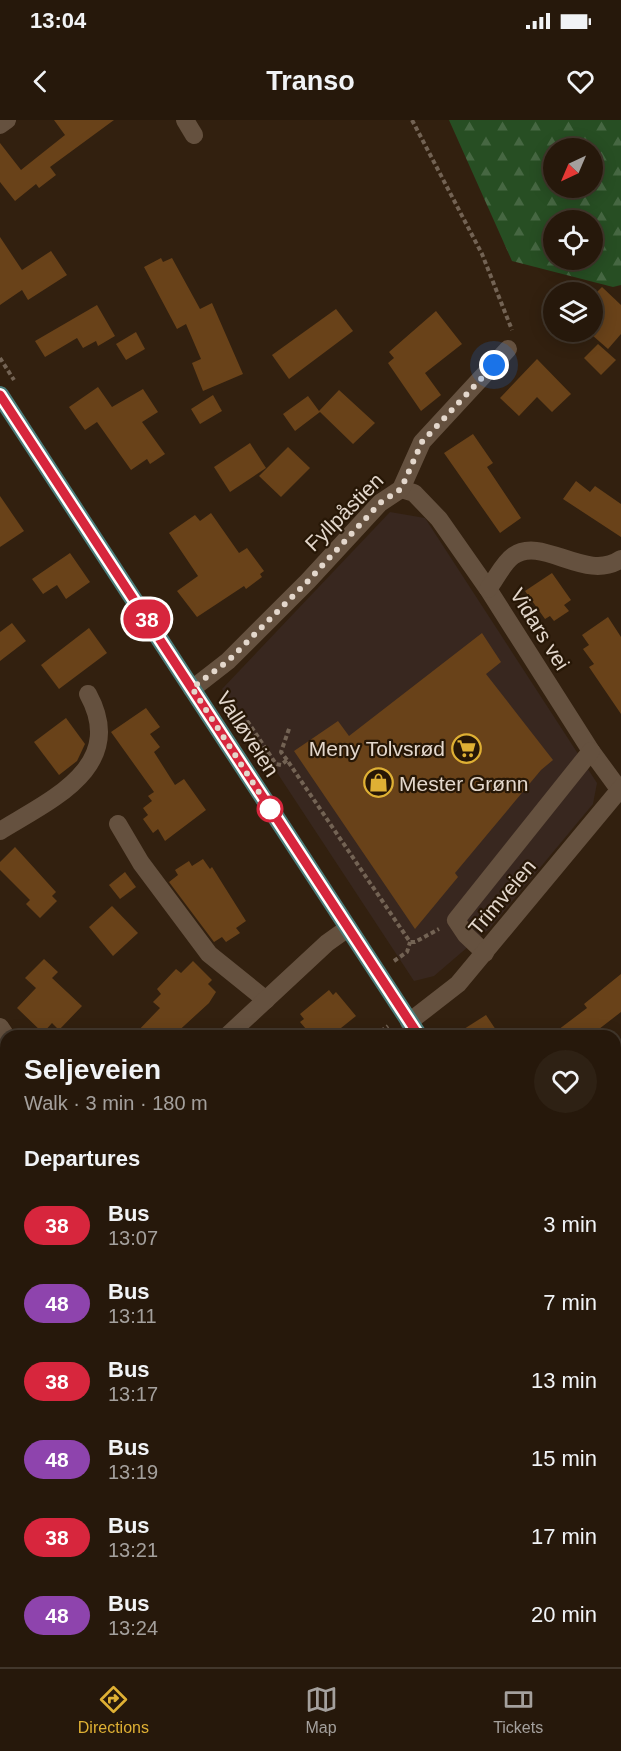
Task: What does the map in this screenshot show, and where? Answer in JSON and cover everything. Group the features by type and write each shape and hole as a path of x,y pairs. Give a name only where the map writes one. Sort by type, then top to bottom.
{"main road":[{"name":"Valløveien","path":"0,395 414,1029"}],"street":[{"path":"0,125 7,120"},
{"name":"Fyllpåstien","path":"192,688 228,661 308,581 380,503 401,489 422,442 508,350"},
{"path":"401,489 414,493 429,505 488,590"},
{"name":"Vidars vei","path":"620,791 591,751 488,590 509,560 521,552 539,552 599,568 621,559"},
{"path":"0,831 67,789 82,776 98,747 98,718 88,694"},
{"path":"485,952 466,935 456,920 591,751"},
{"name":"Trimveien","path":"414,1029 458,984 620,791"},
{"path":"118,824 141,863 208,954 266,1000"},
{"path":"234,1030 327,943 348,928"}],"path":[{"path":"412,120 482,254 505,307 512,330 508,350"},
{"path":"240,726 248,722 276,764 281,765 287,760"},
{"path":"290,726 281,752 410,942"},
{"path":"410,942 415,942 456,920"},
{"path":"393,962 407,952 410,942"},
{"path":"383,1030 388,1026"}],"shaded area":[{"path":"390,512 425,518 597,783 593,804 490,928 434,976 414,981 222,689"}],"green space":[{"path":"449,120 621,120 621,285 613,287 603,284 603,282 594,282 547,270 603,270 603,210 543,210 543,269 512,261"}],"building":[{"path":"54,120 114,120 50,167 56,175 39,188 36,184 15,201 0,182 0,143 21,170 65,135"},
{"path":"0,237 22,270 51,251 67,275 28,300 22,290 0,305"},
{"path":"161,258 163,262 172,258 200,309 212,303 243,374 203,391 192,363 201,359 186,324 177,329 144,267"},
{"path":"603,288 621,305 621,334 608,349 600,342 603,342"},
{"path":"97,305 115,336 98,346 96,341 83,348 77,338 45,357 35,341"},
{"path":"336,309 353,331 289,379 272,355"},
{"path":"436,311 462,344 425,373 441,395 421,411 388,363 394,358 389,352"},
{"path":"136,332 145,349 126,360 116,344"},
{"path":"598,344 616,360 601,375 584,358"},
{"path":"537,359 571,394 552,412 537,397 519,416 500,398"},
{"path":"98,387 112,407 143,389 158,412 142,422 165,454 150,464 147,459 131,470 97,422 85,430 69,407"},
{"path":"339,390 375,423 353,444 320,412 295,431 283,414 308,396 319,411"},
{"path":"213,395 222,411 200,424 191,409"},
{"path":"473,434 493,463 487,467 521,518 500,533 444,453"},
{"path":"250,443 266,468 230,492 214,467"},
{"path":"288,447 310,468 281,497 259,476"},
{"path":"576,481 590,492 595,486 621,504 621,537 563,499"},
{"path":"0,496 24,531 0,547"},
{"path":"211,513 239,553 247,548 264,571 260,574 262,577 246,589 244,586 197,617 177,591 198,576 169,533 195,515 200,521"},
{"path":"70,553 90,582 66,599 57,585 43,594 32,579"},
{"path":"552,573 571,600 564,605 569,611 554,621 550,616 545,619 525,591"},
{"path":"608,617 621,637 621,714 589,667 594,664 583,649 589,645 582,635"},
{"path":"12,623 26,641 0,661 0,632"},
{"path":"89,628 107,653 59,689 41,665"},
{"path":"482,633 501,662 486,674 553,760 541,770 455,873 458,877 415,929 294,751 338,721 349,736"},
{"path":"146,708 160,727 150,734 160,747 154,752 175,785 184,779 206,810 165,841 158,829 153,833 143,819 148,815 143,808 152,801 148,796 154,792 111,732"},
{"path":"66,718 85,744 77,761 59,775 34,742"},
{"path":"15,847 56,892 52,896 57,901 40,918 26,904 30,900 0,870 0,862"},
{"path":"203,859 210,869 212,867 246,921 236,928 240,933 226,942 222,937 214,942 169,882 178,875 175,870 189,861 192,866"},
{"path":"125,872 136,887 120,899 109,885"},
{"path":"112,906 138,933 113,956 89,927"},
{"path":"44,959 58,972 52,978 82,1006 59,1030 52,1023 46,1030 40,1030 17,1008 36,988 25,978"},
{"path":"193,961 212,980 208,984 216,992 209,1003 180,1030 139,1030 160,1008 153,1002 161,994 157,989 176,969 181,973"},
{"path":"621,974 621,1012 598,1030 558,1030 587,1008 584,1004"},
{"path":"329,990 333,995 336,992 356,1016 338,1030 307,1030 300,1022 304,1019 300,1014"},
{"path":"486,1015 496,1030 462,1030"}],"bus line":[{"name":"38","path":"0,395 415,1030"}],"place":[{"name":"Meny Tolvsrød","path":"466,748"},
{"name":"Mester Grønn","path":"378,783"}],"route":[{"path":"270,809 273,814 192,688 228,661 308,581 380,503 401,489 422,442 494,365"}]}
